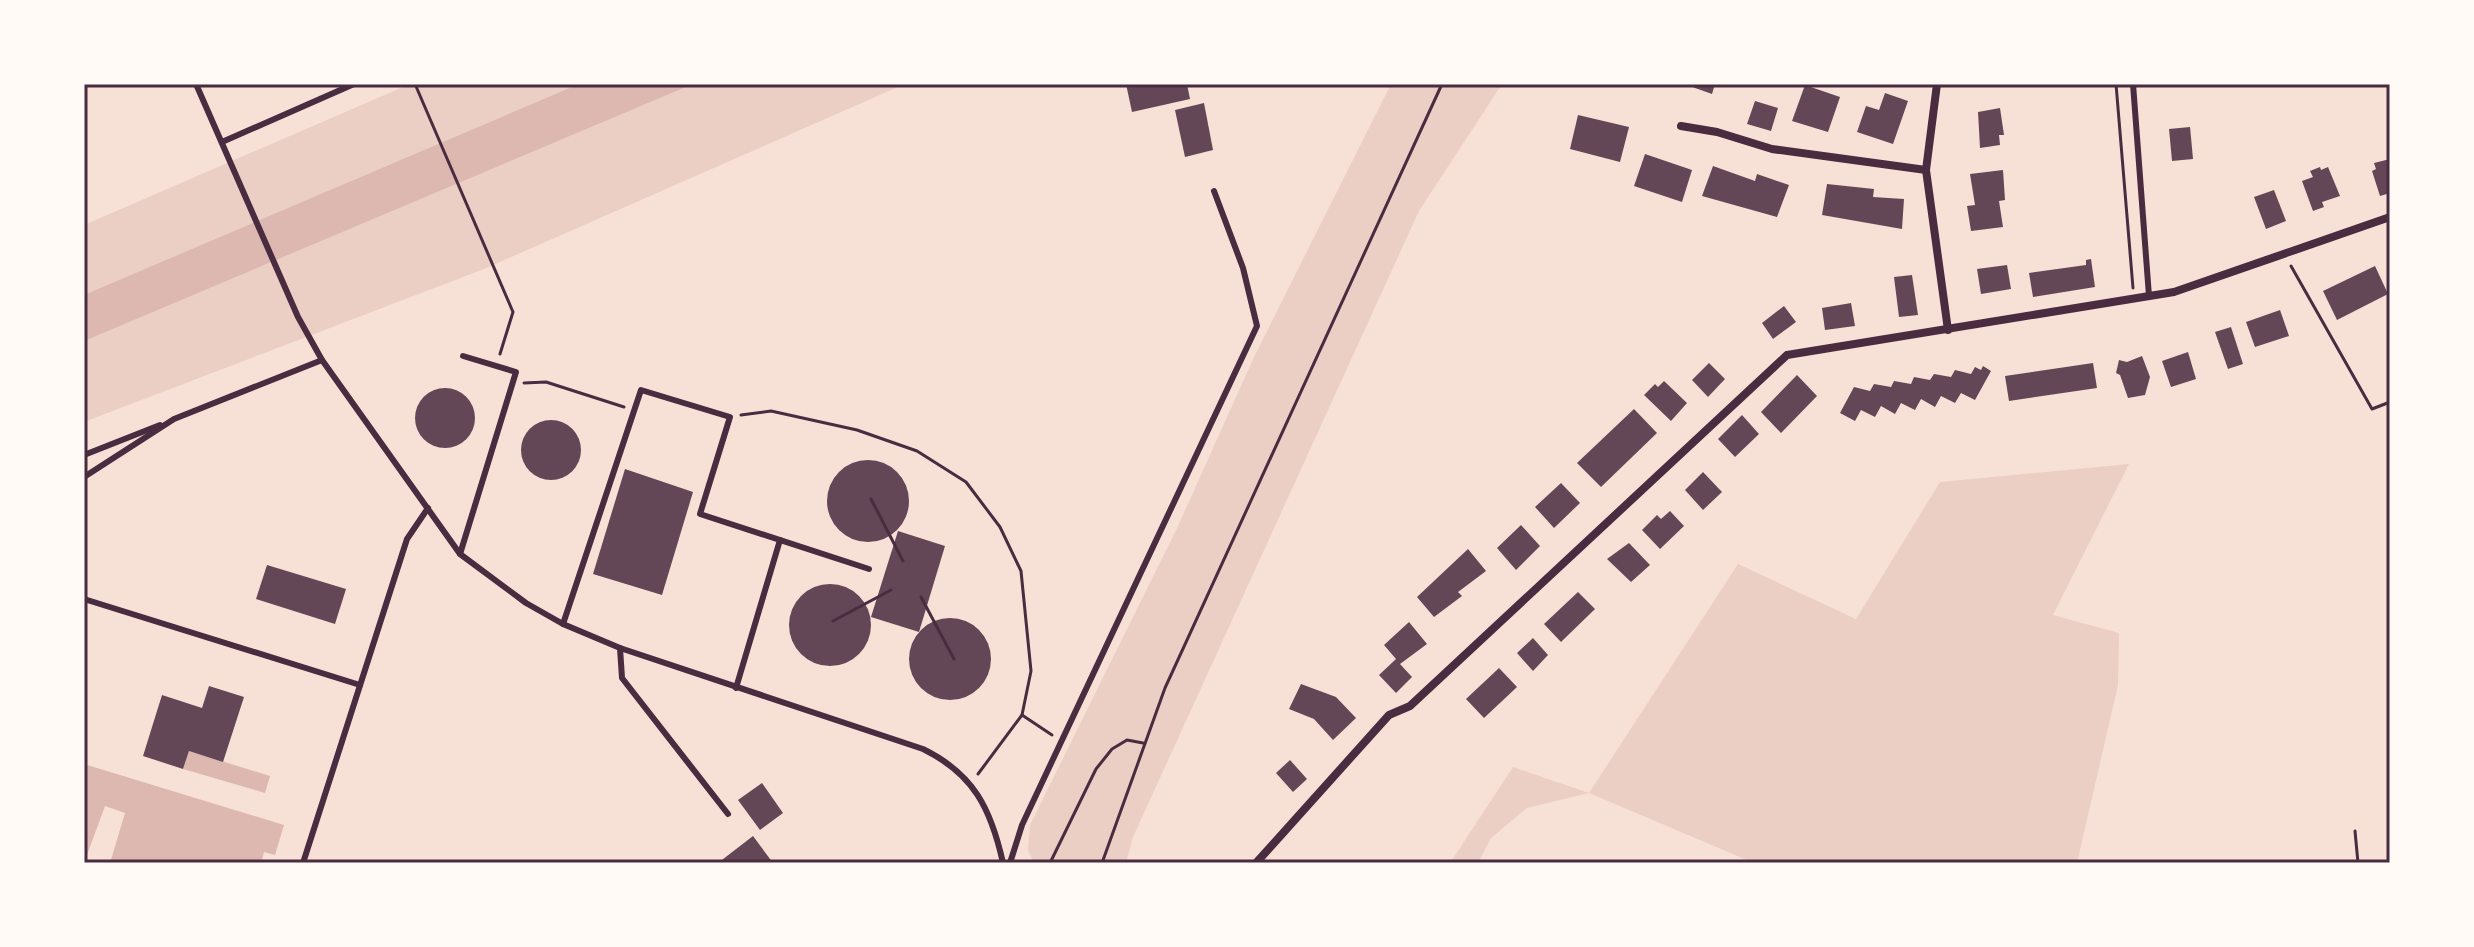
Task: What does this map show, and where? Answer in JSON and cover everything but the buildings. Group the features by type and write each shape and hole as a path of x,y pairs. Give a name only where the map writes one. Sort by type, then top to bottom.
{"street":[{"path":"1937,84 1926,170 1948,330"},
{"path":"1681,126 1717,132 1772,149 1926,170"},
{"path":"1256,863 1389,715 1410,706 1777,362 1800,351 2174,292 2390,217"}],"lane":[{"path":"196,84 298,317 322,360 460,554 526,603 563,624 620,648 923,749 950,762 971,782 985,807 1003,863"},
{"path":"222,142 354,84"},
{"path":"2133,84 2149,296"},
{"path":"1010,863 1022,825 1257,326 1243,268 1214,191"},
{"path":"460,554 516,372 463,356"},
{"path":"84,455 322,360"},
{"path":"563,624 641,390 730,417 700,514 869,569"},
{"path":"84,477 174,419"},
{"path":"303,863 407,539 428,508"},
{"path":"736,688 780,540"},
{"path":"84,599 360,685"},
{"path":"620,648 622,678 728,814"}],"path":[{"path":"415,84 513,312 497,366"},
{"path":"1102,863 1143,743 1308,372 1442,84"},
{"path":"2116,84 2133,299"},
{"path":"2284,253 2372,409 2390,402"},
{"path":"512,384 546,382 635,410"},
{"path":"730,417 771,411 857,430 917,451 966,482 1000,527 1021,571 1031,671 1022,715 971,782"},
{"path":"871,499 903,561"},
{"path":"833,621 891,590"},
{"path":"921,597 954,659"},
{"path":"1022,715 1061,741"},
{"path":"1050,863 1105,756 1127,740 1143,743"},
{"path":"2355,831 2358,863"}],"shaded area":[{"path":"410,84 905,84 484,269 84,422 84,225"},
{"path":"579,84 693,84 84,341 84,295"},
{"path":"1391,84 1502,84 1419,211 1133,837 1126,863 1034,863 1028,850 1030,825 1178,526 1254,357"},
{"path":"2129,464 2053,615 2119,633 2118,685 2077,863 1754,863 1589,793 1738,564 1856,619 1940,482"},
{"path":"189,751 270,776 265,793 183,769"},
{"path":"84,764 284,825 275,855 264,852 261,863 110,863 125,813 105,806 84,863"},
{"path":"1513,767 1589,793 1527,808 1491,838 1478,863 1450,863"}]}
